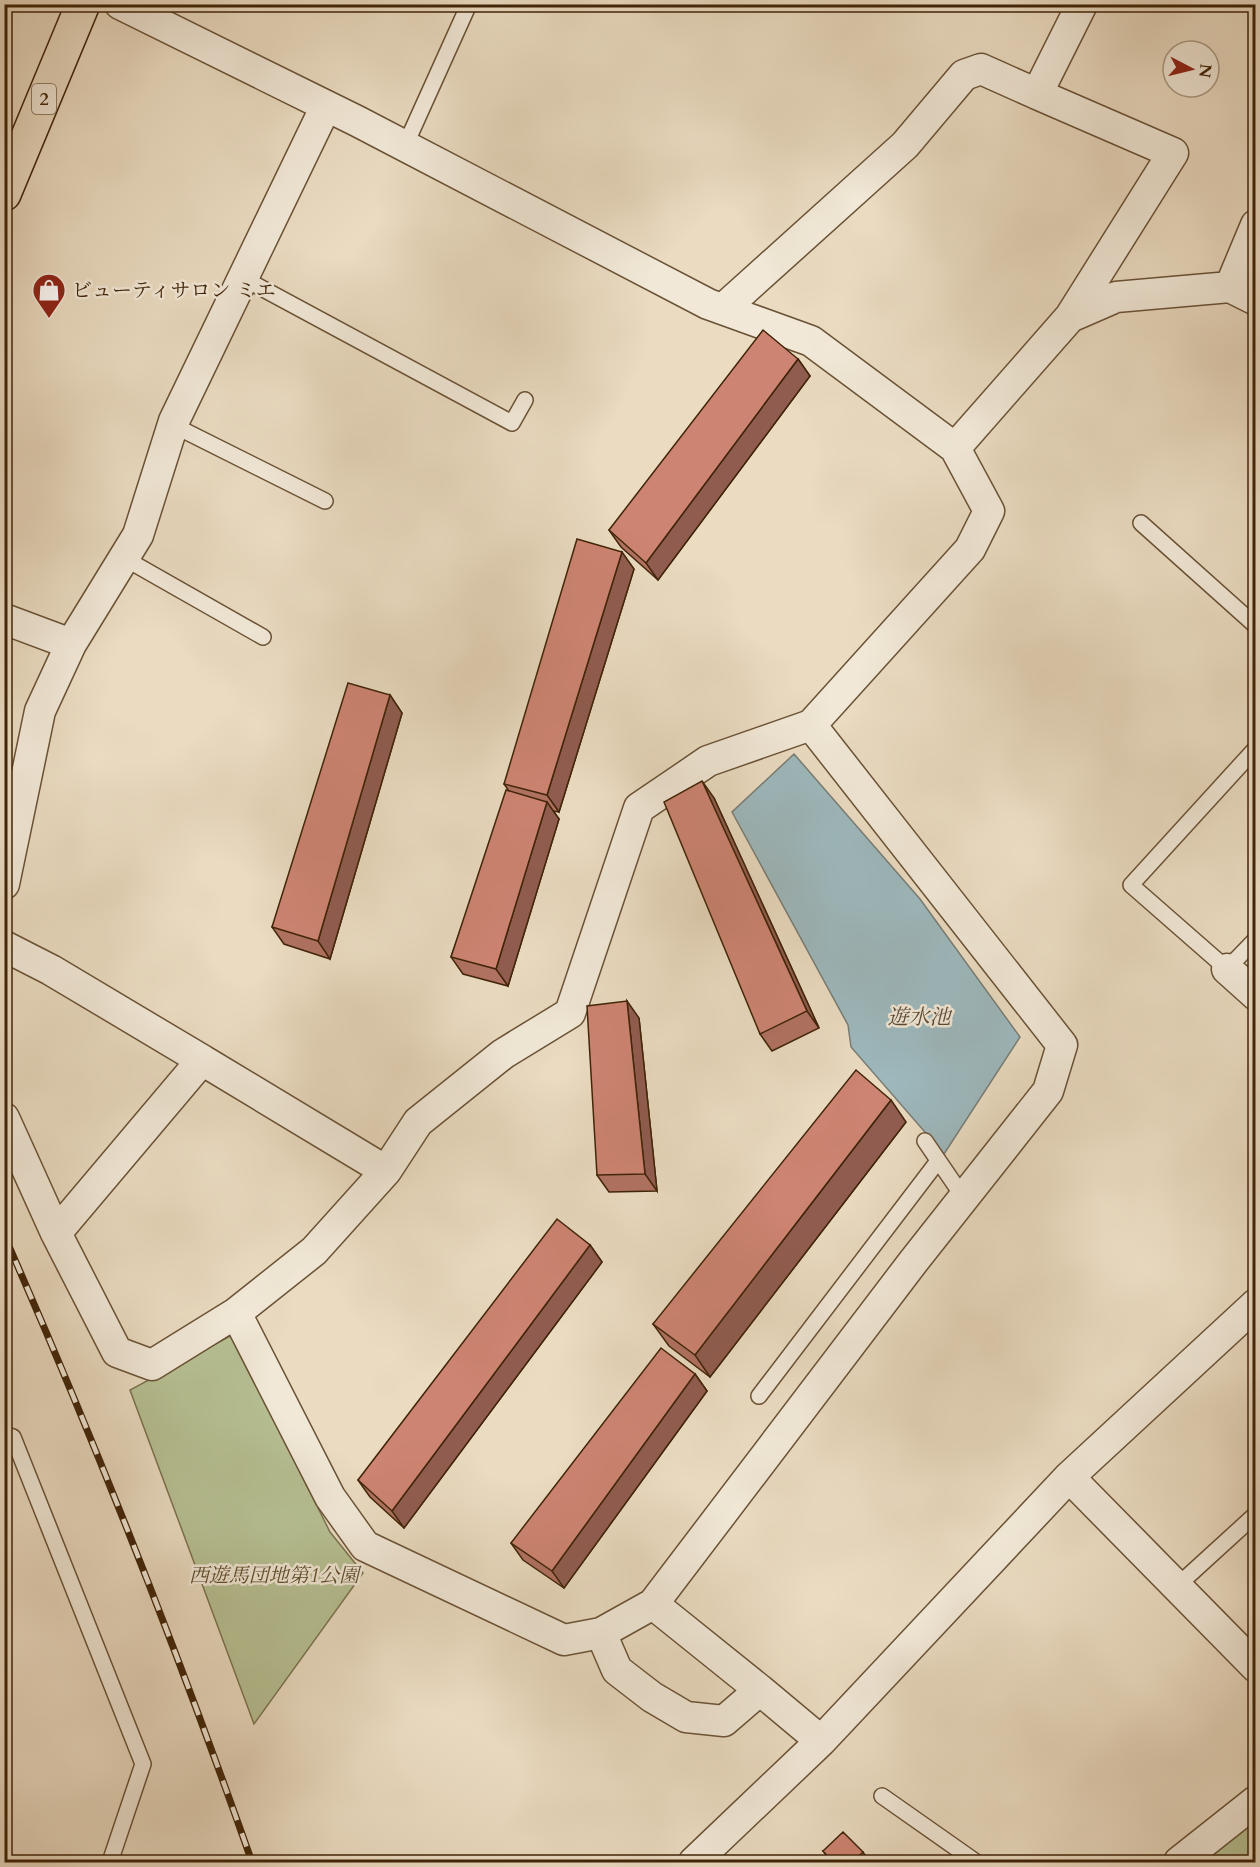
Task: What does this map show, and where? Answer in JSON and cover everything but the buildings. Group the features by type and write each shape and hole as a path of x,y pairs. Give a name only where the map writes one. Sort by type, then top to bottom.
{"main road":[{"name":"2","path":"5,189 83,4"}],"street":[{"path":"4,1118 56,1233 117,1352 152,1365 236,1313 314,1251 386,1171 418,1122 503,1054 570,1013 639,808 708,761 811,725 970,549 989,511 955,448 811,341 708,304 326,105 120,4"},
{"path":"1037,94 1082,4"},
{"path":"723,309 904,145 964,75 981,69 1173,153 1070,317 955,448"},
{"path":"4,884 40,711 71,644 138,535 173,425 326,105"},
{"path":"1070,317 1116,297 1243,294 1256,225"},
{"path":"4,619 71,644"},
{"path":"236,1313 330,1497 365,1546 564,1640 601,1634 653,1604 1048,1091 1062,1045 811,725"},
{"path":"4,946 51,970 386,1171"},
{"path":"1227,969 1256,995"},
{"path":"56,1233 202,1059"},
{"path":"694,1863 821,1741 1069,1477 1256,1304"},
{"path":"1069,1477 1256,1667"},
{"path":"653,1604 821,1741"},
{"path":"601,1634 617,1670 652,1697 686,1717 724,1721 760,1690"},
{"path":"1179,1863 1256,1801"}],"lane":[{"path":"405,146 469,4"},
{"path":"243,278 512,423 525,400"},
{"path":"173,425 325,501"},
{"path":"1141,523 1256,626"},
{"path":"124,558 263,637"},
{"path":"1256,748 1131,885 1227,969 1256,939"},
{"path":"925,1142 964,1198"},
{"path":"759,1396 938,1161"},
{"path":"4,1434 13,1437 143,1764 110,1863"},
{"path":"1176,1587 1256,1514"},
{"path":"882,1796 976,1863"}],"green space":[{"name":"西遊馬団地第1公園","path":"232,1335 330,1532 363,1573 254,1724 130,1390"},
{"path":"1255,1816 1255,1862 1196,1862"}],"water":[{"name":"遊水池","path":"794,754 920,899 1020,1037 944,1154 851,1047 848,1025 732,812"}],"railway":[{"path":"4,1235 71,1390 134,1546 252,1862"}],"place":[{"name":"ビューティサロン ミエ","path":"49,319"}]}
